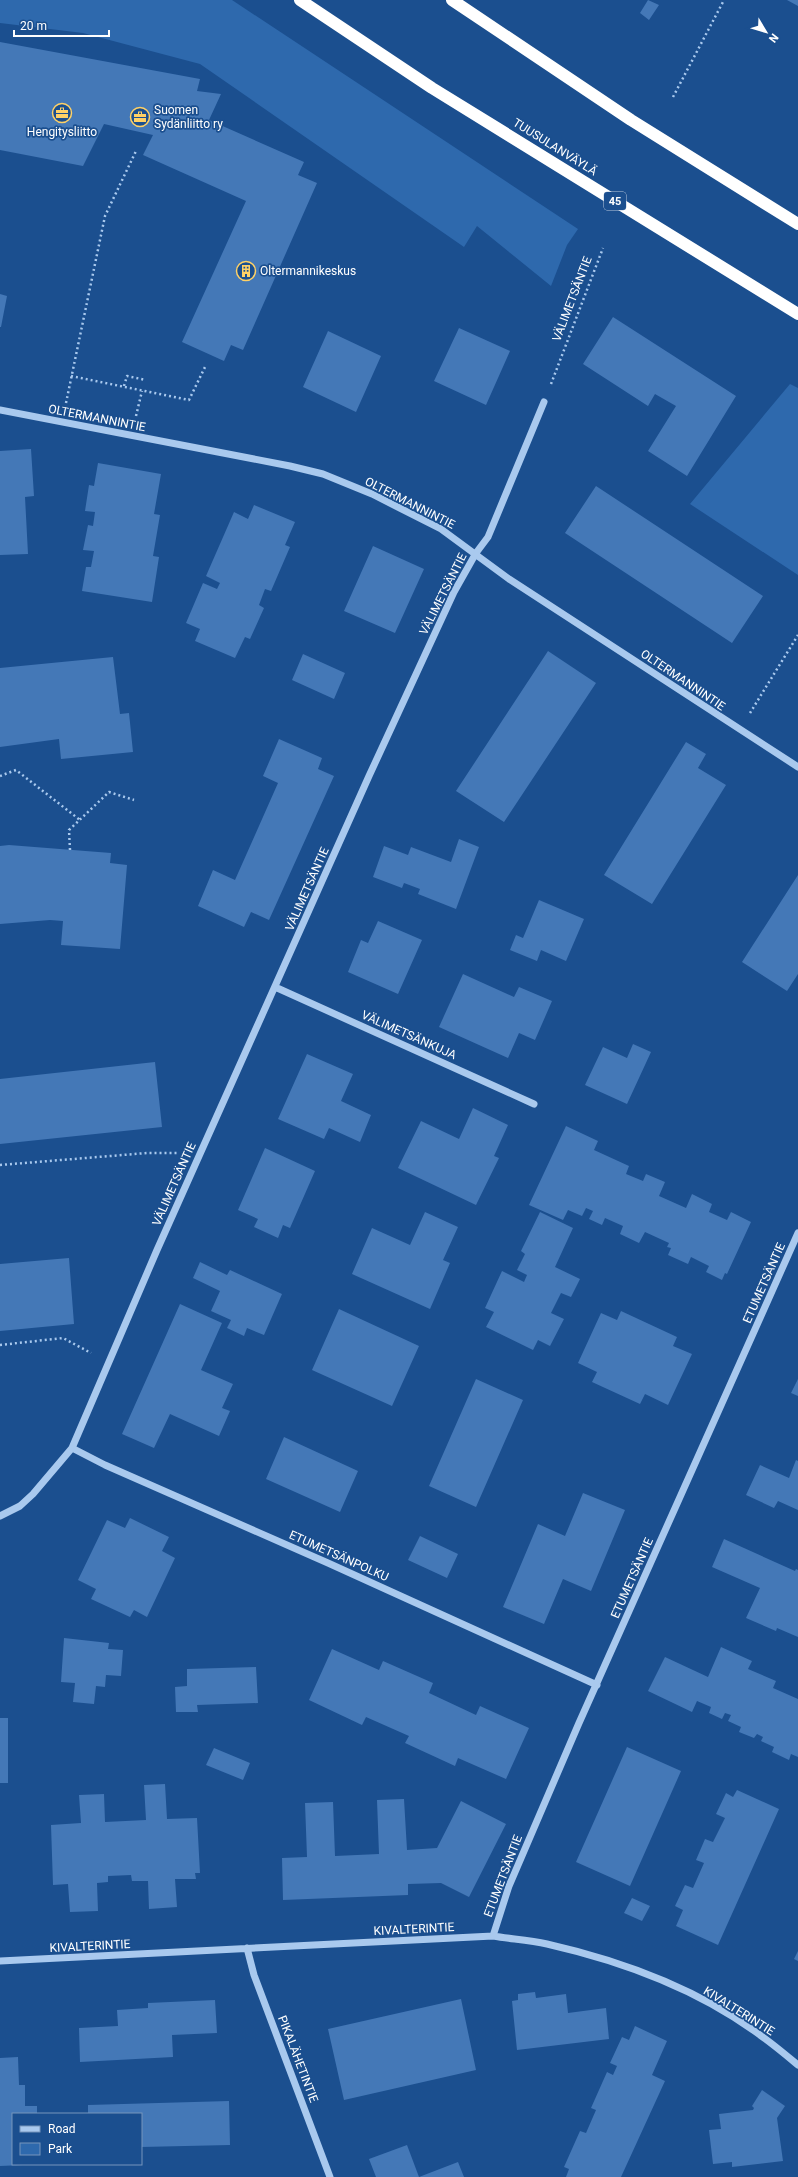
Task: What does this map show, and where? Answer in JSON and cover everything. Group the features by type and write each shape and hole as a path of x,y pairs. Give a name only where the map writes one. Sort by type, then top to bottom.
{"highway":[{"name":"TUUSULANVÄYLÄ","path":"300,0 432,88 798,314"},
{"path":"452,0 631,120 798,224"}],"street":[{"name":"VÄLIMETSÄNTIE","path":"0,1516 20,1506 33,1494 72,1448 197,1160 369,776 454,592 476,553 488,538 544,402"},
{"name":"OLTERMANNINTIE","path":"0,410 290,466 323,474 372,494 441,529 476,553 509,579 798,767"},
{"name":"VÄLIMETSÄNKUJA","path":"275,987 534,1104"},
{"name":"ETUMETSÄNTIE","path":"493,1936 509,1886 798,1233"},
{"name":"ETUMETSÄNPOLKU","path":"72,1448 105,1465 342,1569 597,1685"},
{"name":"KIVALTERINTIE","path":"0,1961 493,1936 545,1943 598,1957 637,1970 701,1998 760,2034 798,2065"},
{"name":"PIKALÄHETINTIE","path":"247,1948 254,1975 330,2177"}],"path":[{"path":"673,97 724,0"},
{"path":"66,405 105,216 136,151"},
{"name":"VÄLIMETSÄNTIE","path":"544,402 603,248"},
{"path":"71,376 189,400 205,367"},
{"path":"124,386 127,376 146,380"},
{"path":"135,418 142,390"},
{"path":"741,731 751,710 798,635"},
{"path":"0,776 16,770 80,820"},
{"path":"70,850 69,830 109,792 134,800"},
{"path":"0,1165 180,1153 197,1160"},
{"path":"0,1345 63,1338 109,1361"}],"green space":[{"path":"0,0 232,0 578,229 567,245 551,286 477,226 464,247 200,64 83,33 0,23"},
{"path":"790,384 798,388 798,575 690,504"}],"building":[{"path":"648,0 659,5 649,20 640,13"},
{"path":"787,0 798,0 798,6"},
{"name":"Oltermannikeskus","path":"0,42 200,79 197,91 221,94 209,120 304,162 298,175 317,183 243,350 231,345 224,361 182,342 246,201 143,155 153,135 104,124 83,166 0,150"},
{"path":"0,294 7,296 1,327 0,327"},
{"path":"613,317 736,396 687,476 648,451 676,406 655,394 648,406 583,364"},
{"path":"459,328 510,351 486,405 434,381"},
{"path":"328,331 381,356 356,412 303,387"},
{"path":"31,449 34,496 25,497 28,554 0,555 0,451"},
{"path":"98,463 161,474 154,514 160,515 153,556 159,557 152,602 82,591 86,567 91,567 94,551 83,550 88,525 93,526 95,512 85,511 89,485 94,486"},
{"path":"596,486 763,596 732,643 565,533"},
{"path":"254,505 295,522 285,545 290,547 271,591 265,589 259,605 264,608 250,639 245,637 235,658 195,641 200,629 186,623 203,583 217,589 220,583 206,576 234,512 248,519"},
{"path":"373,546 424,569 395,633 344,611"},
{"path":"548,651 596,683 504,822 456,791"},
{"path":"303,654 345,673 334,699 292,680"},
{"path":"113,657 120,714 129,713 133,752 61,759 59,739 0,747 0,668"},
{"path":"279,739 322,758 318,769 334,776 269,920 251,912 244,927 198,906 213,870 235,880 278,783 263,776"},
{"path":"686,742 706,754 698,768 726,785 652,904 604,875"},
{"path":"459,839 479,847 456,909 418,894 420,889 404,883 402,888 373,877 384,846 408,855 411,847 451,862"},
{"path":"9,845 111,853 110,863 127,865 120,949 61,945 63,921 50,920 0,924 0,846"},
{"path":"798,875 798,974 787,991 742,962"},
{"path":"539,900 584,919 566,961 541,950 537,961 510,950 516,935 523,938"},
{"path":"378,921 422,940 398,994 348,972 361,940 368,943"},
{"path":"463,974 514,997 519,987 552,1001 535,1040 519,1033 508,1058 439,1027"},
{"path":"633,1044 651,1052 627,1104 585,1085 603,1047 627,1058"},
{"path":"307,1054 353,1074 341,1101 371,1115 360,1142 329,1128 324,1139 278,1119"},
{"path":"155,1062 162,1127 0,1144 0,1079"},
{"path":"473,1108 508,1125 494,1156 499,1158 476,1205 398,1168 421,1121 459,1139"},
{"path":"566,1126 598,1141 594,1150 629,1166 626,1174 643,1181 646,1174 665,1182 659,1196 686,1208 692,1194 712,1204 709,1212 727,1220 731,1212 751,1222 727,1274 725,1273 722,1280 706,1272 709,1266 691,1257 688,1264 668,1255 671,1248 667,1247 669,1243 645,1232 639,1243 620,1234 623,1226 605,1218 602,1225 589,1219 593,1211 586,1208 582,1216 568,1210 563,1220 529,1205"},
{"path":"265,1148 315,1171 290,1228 283,1225 278,1238 254,1227 258,1219 238,1210"},
{"path":"425,1212 458,1227 443,1260 450,1263 430,1309 352,1274 372,1228 410,1245"},
{"path":"540,1212 573,1228 555,1267 580,1279 571,1297 561,1293 551,1313 564,1319 550,1346 538,1340 533,1350 486,1327 494,1312 485,1308 502,1271 524,1282 527,1275 517,1270 525,1254 521,1251"},
{"path":"69,1258 74,1324 0,1331 0,1264"},
{"path":"200,1262 227,1275 230,1270 282,1294 264,1335 247,1328 244,1336 227,1328 231,1320 211,1311 220,1291 193,1278"},
{"path":"180,1304 222,1323 201,1370 233,1384 222,1408 230,1411 219,1436 170,1414 154,1448 122,1434"},
{"path":"339,1309 419,1346 392,1406 312,1370"},
{"path":"621,1311 677,1337 673,1346 692,1354 668,1405 645,1394 640,1404 592,1382 597,1372 578,1363 601,1313 617,1320"},
{"path":"476,1379 523,1400 476,1507 429,1486"},
{"path":"798,1379 798,1396 791,1393"},
{"path":"284,1437 358,1471 340,1512 266,1479"},
{"path":"796,1460 798,1461 798,1510 778,1501 774,1508 746,1495 760,1465 789,1478"},
{"path":"583,1493 625,1510 591,1591 563,1579 544,1624 503,1607 538,1524 565,1536"},
{"path":"130,1518 169,1537 162,1551 175,1558 147,1617 134,1610 130,1617 91,1599 96,1589 78,1580 107,1520 125,1528"},
{"path":"420,1536 458,1554 447,1578 408,1560"},
{"path":"724,1539 795,1571 796,1569 798,1570 798,1637 777,1628 776,1631 746,1618 760,1588 712,1567"},
{"path":"64,1638 109,1643 108,1649 123,1650 121,1676 106,1675 105,1687 96,1686 94,1704 73,1702 75,1683 61,1682"},
{"path":"721,1647 752,1661 748,1669 776,1681 773,1688 798,1699 798,1757 791,1754 789,1760 772,1752 774,1747 761,1741 763,1737 757,1734 754,1738 739,1732 741,1727 728,1721 731,1715 725,1713 722,1719 709,1713 711,1707 697,1701 692,1712 648,1691 665,1657 708,1677"},
{"path":"332,1649 379,1670 383,1661 433,1683 429,1693 476,1715 480,1706 529,1728 506,1779 458,1758 455,1766 405,1743 409,1736 366,1717 362,1725 309,1700"},
{"path":"256,1667 258,1703 197,1705 198,1712 176,1712 175,1687 187,1686 187,1669"},
{"path":"0,1718 8,1718 8,1783 0,1783"},
{"path":"627,1747 681,1771 630,1886 576,1862"},
{"path":"214,1748 250,1763 243,1780 206,1765"},
{"path":"165,1784 167,1819 197,1818 200,1873 195,1873 196,1879 175,1879 177,1907 149,1909 148,1881 132,1881 131,1875 108,1876 108,1882 97,1883 98,1911 70,1912 68,1884 53,1885 51,1825 81,1823 79,1795 104,1794 105,1822 146,1820 144,1785"},
{"path":"737,1790 779,1809 718,1945 676,1926 683,1910 675,1906 685,1885 693,1888 704,1863 696,1860 705,1839 713,1842 725,1818 716,1814 726,1793 733,1797"},
{"path":"404,1799 407,1850 437,1848 461,1801 506,1824 469,1897 441,1883 408,1884 408,1895 283,1900 282,1858 307,1857 305,1803 333,1802 335,1856 379,1854 377,1800"},
{"path":"632,1898 650,1906 642,1921 624,1913"},
{"path":"798,1951 798,1961 794,1959"},
{"path":"535,1992 536,1998 566,1994 568,2013 606,2008 609,2039 517,2050 512,2001 518,2000 518,1994"},
{"path":"461,1999 476,2070 344,2100 328,2029"},
{"path":"215,2000 217,2033 172,2035 173,2057 80,2062 79,2028 118,2026 117,2010 148,2008 148,2003"},
{"path":"635,2026 667,2041 652,2075 665,2081 621,2177 566,2177 569,2169 564,2167 580,2131 586,2133 596,2110 591,2108 607,2072 613,2075 617,2066 610,2063 622,2037 629,2040"},
{"path":"18,2057 19,2085 25,2085 25,2106 37,2106 37,2113 12,2113 12,2165 23,2165 0,2166 0,2058"},
{"path":"762,2090 785,2106 777,2118 783,2161 732,2167 732,2162 713,2164 709,2130 721,2129 719,2114 753,2110 754,2108 752,2106"},
{"path":"229,2101 230,2145 142,2147 142,2113 88,2113 88,2105"},
{"path":"407,2145 419,2177 376,2177 369,2159"},
{"path":"458,2162 464,2177 419,2177"}],"place":[{"name":"Hengitysliitto","path":"62,113"},
{"name":"Suomen Sydänliitto ry","path":"140,117"},
{"name":"Oltermannikeskus","path":"246,271"}]}
